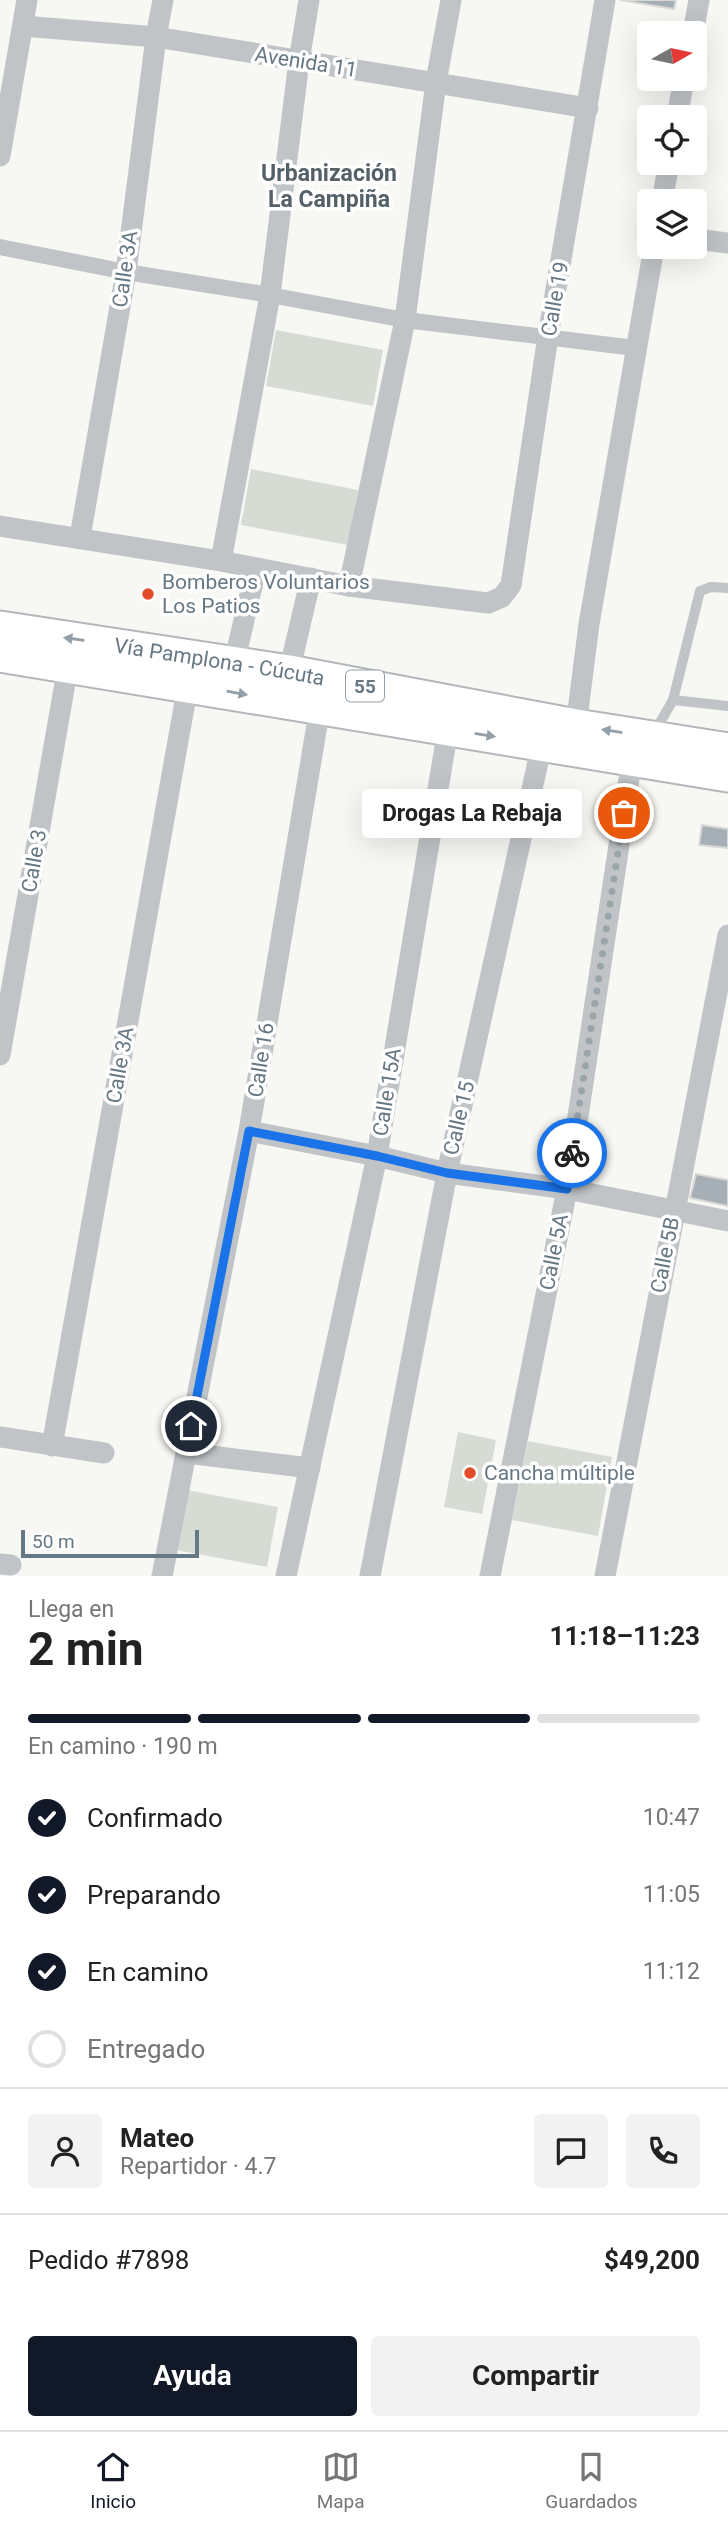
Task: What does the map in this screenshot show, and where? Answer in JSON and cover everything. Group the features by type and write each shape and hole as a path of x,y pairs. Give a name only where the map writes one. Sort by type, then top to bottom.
{"highway":[{"name":"Vía Pamplona - Cúcuta","path":"0,628 289,672 576,726 728,775"},
{"name":"Vía Pamplona - Cúcuta","path":"0,655 542,744 728,750"}],"street":[{"path":"0,156 3,110 27,0"},
{"name":"Calle 3A","path":"80,537 126,272 163,0"},
{"path":"221,561 270,295 309,0"},
{"path":"0,526 221,561 349,586 405,320 436,82 451,0"},
{"name":"Calle 19","path":"349,586 488,603 502,597 510,585 604,0"},
{"path":"695,21 699,0"},
{"name":"Avenida 11","path":"23,26 156,37 588,108"},
{"path":"707,240 728,243"},
{"path":"0,247 126,272 405,320 635,348"},
{"path":"576,726 589,624 652,259"},
{"path":"234,663 256,569"},
{"path":"289,672 310,578"},
{"name":"Calle 3","path":"0,1055 68,666"},
{"name":"Calle 3A","path":"52,1446 188,685"},
{"name":"Calle 16","path":"162,1576 249,1131 320,707"},
{"name":"Calle 15A","path":"286,1576 377,1156 447,729"},
{"name":"Calle 15","path":"370,1576 447,1173 542,744"},
{"name":"Calle 5A","path":"490,1576 567,1189 642,748"},
{"name":"Calle 5B","path":"605,1576 728,934"},
{"path":"249,1131 377,1156 447,1173 567,1189 728,1221"},
{"path":"0,1437 104,1453"},
{"path":"186,1453 310,1468"}],"lane":[{"path":"642,748 673,700 700,591 711,587 728,589"},
{"path":"673,700 728,706"}],"shaded area":[{"path":"276,330 383,350 373,406 266,386"},
{"path":"251,469 358,490 348,545 241,525"},
{"name":"Cancha múltiple","path":"458,1432 496,1440 482,1514 444,1507"},
{"path":"528,1441 612,1457 598,1536 512,1520"},
{"path":"187,1490 278,1507 267,1567 176,1550"}],"building":[{"path":"620,0 676,0 674,9"},
{"path":"702,825 728,829 728,848 699,845"},
{"path":"696,1174 728,1180 728,1206 690,1198"}],"way so far":[{"path":"572,1153 624,813"}],"place":[{"name":"Bomberos Voluntarios Los Patios","path":"148,594"},
{"name":"Drogas La Rebaja","path":"624,813"},
{"name":"Cancha múltiple","path":"470,1473"}],"district":[{"name":"Urbanización La Campiña","path":"329,186"}],"route":[{"path":"191,1426 249,1131 377,1156 447,1173 567,1189 572,1153"}]}
